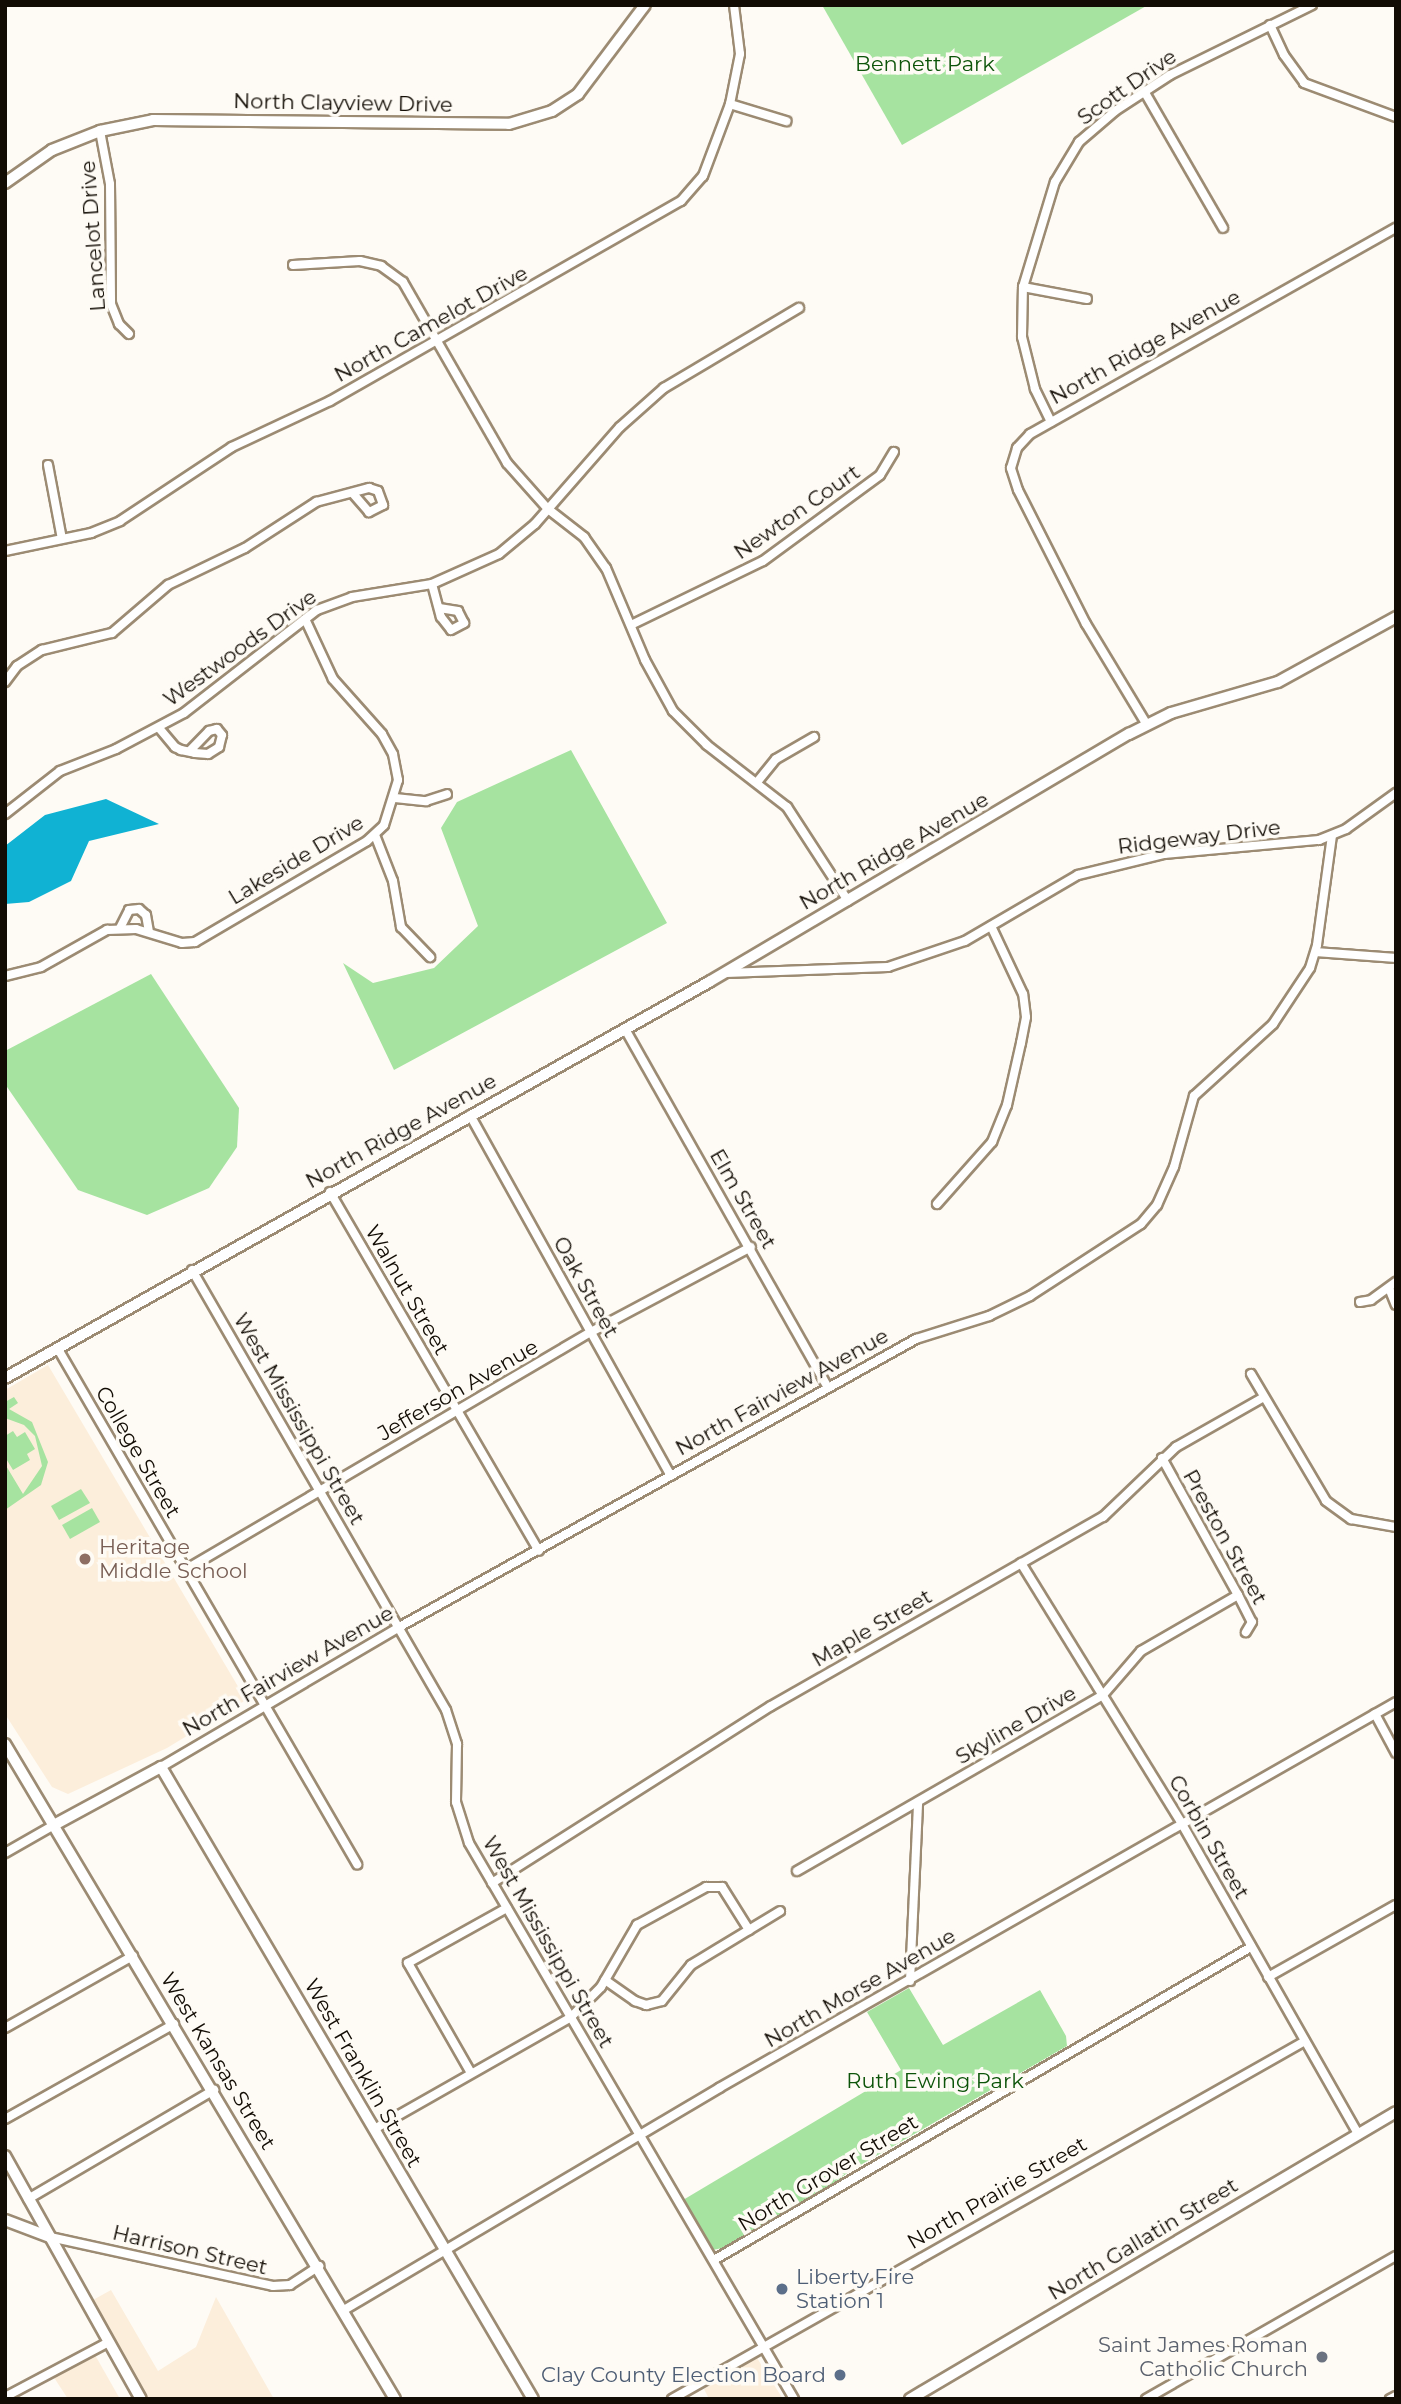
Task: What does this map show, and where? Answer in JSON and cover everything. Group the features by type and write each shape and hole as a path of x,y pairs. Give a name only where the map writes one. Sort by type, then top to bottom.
{"main road":[{"path":"5,2156 141,2399"},
{"path":"5,2220 50,2237"}],"street":[{"name":"North Clayview Drive","path":"5,183 52,150 100,131 153,120 509,124 552,111 578,94 645,5"},
{"name":"North Camelot Drive","path":"5,551 62,539 120,521 232,447 330,401 681,201 703,176 730,104 740,54 734,5"},
{"name":"Scott Drive","path":"1052,422 1035,389 1022,337 1023,287 1055,182 1079,142 1144,91 1312,5"},
{"path":"1270,25 1284,55 1304,83 1396,117"},
{"path":"1144,91 1223,228"},
{"path":"730,104 786,121"},
{"name":"Lancelot Drive","path":"100,131 110,184 111,304 119,324 129,334"},
{"name":"North Ridge Avenue","path":"5,1378 330,1192 723,973 1147,725 1055,568 1013,477 1014,454 1020,443 1052,422 1396,228"},
{"path":"293,265 360,261 381,265 407,287 508,463 548,509 591,548 633,624 645,660 673,711 707,745 758,781 810,838 848,901"},
{"path":"1023,287 1087,299"},
{"name":"Westwoods Drive","path":"5,814 60,771 159,728 210,696 305,619 345,598 432,584 499,554 548,509 620,427 664,388 799,308"},
{"name":"Newton Court","path":"633,624 763,561 880,475 894,452"},
{"path":"48,465 62,539"},
{"path":"5,682 35,653 111,633 168,584 245,548 292,514 316,502 354,495"},
{"path":"432,584 439,608"},
{"path":"1147,725 1205,702 1279,682 1396,617"},
{"name":"Lakeside Drive","path":"5,976 41,967 93,936 120,928 149,932 182,943 201,939 375,835 395,798 396,767 387,743 333,679 305,619"},
{"path":"159,728 169,744 190,751"},
{"path":"758,781 776,759 814,737"},
{"name":"Ridgeway Drive","path":"723,973 888,967 939,953 991,926 1052,887 1109,865 1164,854 1332,836 1396,793"},
{"path":"395,798 426,801 447,794"},
{"path":"375,835 393,881 401,927 430,957"},
{"name":"North Fairview Avenue","path":"54,1825 161,1767 401,1626 924,1335 989,1316 1030,1296 1141,1224 1157,1205 1174,1167 1194,1096 1273,1024 1300,988 1316,953 1332,836"},
{"path":"120,928 129,910 139,909 146,915 149,932"},
{"path":"937,1204 992,1142 1007,1105 1021,1043 1026,1017 1023,994 991,926"},
{"path":"1316,953 1396,958"},
{"name":"Elm Street","path":"625,1029 751,1247 828,1388"},
{"name":"Oak Street","path":"470,1115 671,1476"},
{"name":"Walnut Street","path":"330,1192 539,1551"},
{"name":"Jefferson Avenue","path":"185,1570 320,1488 458,1413 591,1332 751,1247"},
{"name":"West Mississippi Street","path":"192,1270 401,1626 451,1721 457,1744 456,1802 468,1843 794,2399"},
{"path":"1360,1302 1393,1285 1396,1305"},
{"name":"College Street","path":"58,1349 357,1864"},
{"path":"1251,1374 1326,1500 1351,1519 1396,1527"},
{"name":"Maple Street","path":"492,1883 771,1706 1102,1517 1162,1458 1264,1397"},
{"name":"Preston Street","path":"1162,1458 1252,1622 1246,1632"},
{"name":"Corbin Street","path":"1021,1563 1182,1824 1358,2134"},
{"name":"Skyline Drive","path":"797,1871 1103,1695 1141,1651 1238,1594"},
{"name":"North Morse Avenue","path":"344,2310 640,2134 1396,1702"},
{"path":"1374,1714 1396,1753"},
{"name":"West Kansas Street","path":"5,1744 214,2090 396,2399"},
{"name":"West Franklin Street","path":"161,1767 376,2128 444,2250 533,2399"},
{"path":"910,1981 918,1802"},
{"path":"5,1853 54,1825"},
{"path":"376,2128 571,2017 605,1980 637,1925 706,1887 722,1887 749,1930"},
{"path":"1268,1977 1396,1905"},
{"path":"471,2073 408,1964 506,1908"},
{"path":"605,1980 635,2001 646,2005 662,2001 691,1965 780,1910"},
{"name":"North Grover Street","path":"714,2260 1251,1947"},
{"path":"5,2028 133,1956"},
{"path":"5,2119 174,2024"},
{"name":"North Prairie Street","path":"672,2399 1305,2041"},
{"path":"29,2199 214,2090"},
{"name":"North Gallatin Street","path":"910,2399 1396,2112"},
{"name":"Harrison Street","path":"50,2237 273,2286 289,2285 319,2266"},
{"path":"1146,2399 1396,2256"},
{"path":"5,2397 109,2342"},
{"path":"1390,2399 1396,2396"}],"shaded area":[{"name":"Heritage Middle School","path":"48,1365 246,1700 167,1748 68,1794 52,1787 5,1714 5,1390"},
{"path":"111,2290 158,2371 196,2347 216,2297 274,2399 149,2399 93,2300"},
{"path":"95,2355 120,2399 68,2399 53,2376"},
{"path":"757,2358 783,2399 709,2399 704,2389"}],"green space":[{"name":"Bennett Park","path":"822,5 1148,5 902,145"},
{"path":"571,750 667,923 394,1070 343,963 373,983 434,968 478,926 441,828 457,802"},
{"path":"151,974 239,1108 237,1147 209,1188 147,1215 78,1190 5,1084 5,1051"},
{"path":"14,1397 18,1403 9,1409 32,1422 48,1462 41,1485 5,1510 5,1464 23,1494 42,1466 35,1436 24,1425 5,1418 5,1402"},
{"path":"13,1431 17,1437 25,1432 35,1449 27,1454 30,1460 13,1470 5,1457 5,1436"},
{"path":"81,1489 90,1503 59,1520 51,1506"},
{"path":"92,1508 100,1522 70,1539 62,1525"},
{"name":"Ruth Ewing Park","path":"909,1988 943,2045 1040,1990 1066,2036 1067,2046 850,2171 819,2194 723,2248 712,2250 683,2200 901,2070 867,2012"}],"water":[{"path":"106,799 159,824 89,841 71,881 29,902 5,904 5,846 45,815"}],"place":[{"name":"Heritage Middle School","path":"85,1559"},
{"name":"Liberty Fire Station 1","path":"782,2289"},
{"name":"Saint James Roman Catholic Church","path":"1322,2357"},
{"name":"Clay County Election Board","path":"840,2375"}]}
